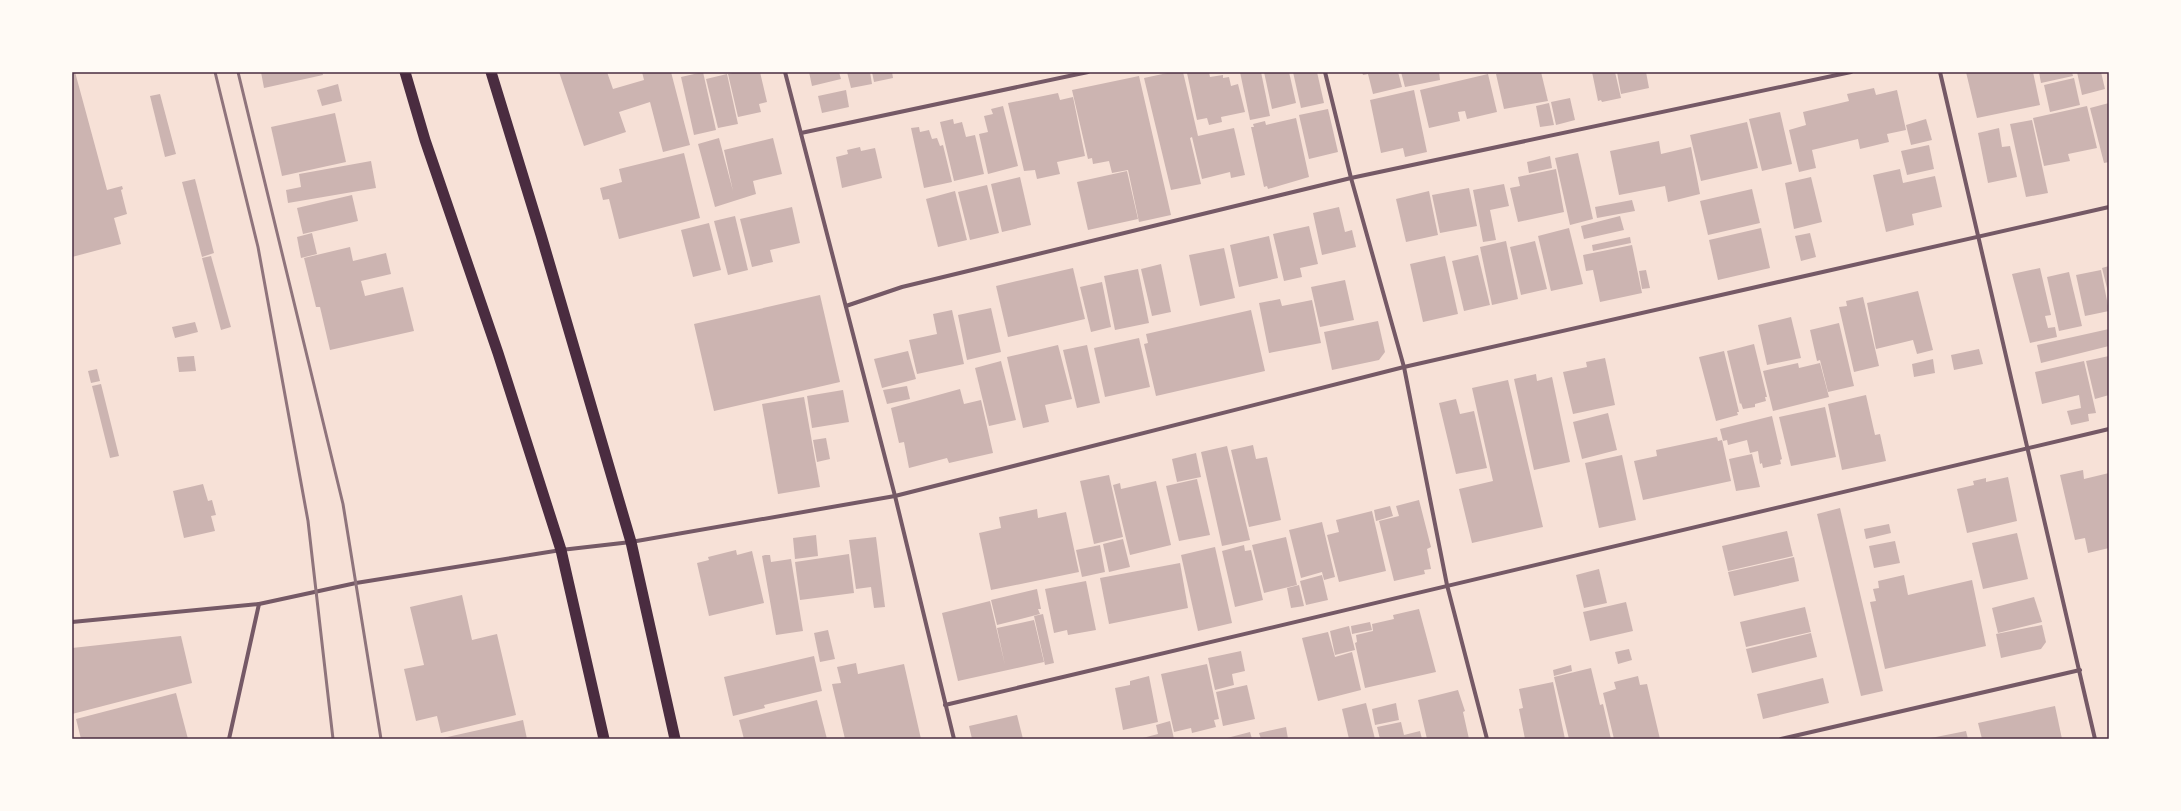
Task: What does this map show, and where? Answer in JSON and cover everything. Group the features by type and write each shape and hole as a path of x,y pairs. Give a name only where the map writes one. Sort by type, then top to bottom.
{"highway":[{"path":"405,72 425,140 498,353 561,550 604,739"},
{"path":"491,72 632,542 675,739"}],"street":[{"path":"785,72 896,496 954,739"},
{"path":"801,133 1088,72"},
{"path":"1325,72 1351,178 1404,367 1447,585 1486,739"},
{"path":"846,306 902,287 1351,178 1851,72"},
{"path":"1940,72 1980,238 2095,739"},
{"path":"72,622 259,604 356,583 561,550 632,542 896,496 1404,367 1980,238 2109,207"},
{"path":"945,704 2109,429"},
{"path":"229,739 259,604"},
{"path":"1781,739 2080,670"}],"building":[{"path":"72,72 75,72 107,190 122,186 123,189 121,190 127,214 114,218 121,244 72,257"},
{"path":"261,72 322,72 323,75 264,88"},
{"path":"559,72 607,72 613,89 644,80 642,72 671,72 690,145 663,152 650,102 619,112 626,132 584,146"},
{"path":"703,72 716,130 694,135 681,77"},
{"path":"737,72 760,72 767,102 759,104 761,112 738,117 728,74"},
{"path":"809,72 839,72 841,79 812,86"},
{"path":"847,72 870,72 872,84 851,88"},
{"path":"872,72 892,72 893,78 874,82"},
{"path":"1172,72 1183,72 1198,136 1234,128 1245,175 1231,178 1230,172 1202,179 1192,137 1190,138 1201,184 1171,190 1144,78"},
{"path":"1209,72 1210,77 1223,75 1223,78 1229,77 1231,86 1238,84 1245,112 1221,117 1222,122 1209,125 1207,118 1197,120 1187,73"},
{"path":"1240,72 1261,72 1270,116 1250,120"},
{"path":"1264,72 1289,72 1296,103 1272,109"},
{"path":"1293,72 1317,72 1324,103 1301,108"},
{"path":"1362,72 1398,72 1402,87 1373,94 1368,74 1363,75"},
{"path":"1401,72 1439,72 1440,80 1405,87"},
{"path":"1505,72 1541,72 1548,101 1504,109 1496,74"},
{"path":"1592,72 1615,72 1621,98 1602,102 1601,100 1598,101"},
{"path":"1617,72 1646,72 1649,88 1621,94"},
{"path":"1966,72 2033,72 2040,105 1977,118"},
{"path":"2039,72 2072,72 2073,76 2041,83"},
{"path":"2077,72 2101,72 2105,89 2082,95"},
{"path":"727,74 738,124 718,128 706,79"},
{"path":"1488,74 1497,112 1467,119 1465,111 1458,112 1460,121 1429,128 1420,90"},
{"path":"1139,76 1171,215 1139,222 1128,170 1112,173 1109,161 1093,164 1092,158 1088,159 1072,90"},
{"path":"2074,78 2080,105 2050,112 2044,85"},
{"path":"338,84 342,101 322,106 317,90"},
{"path":"1874,88 1876,95 1897,90 1906,130 1887,134 1889,142 1860,149 1858,139 1812,150 1816,168 1799,172 1789,130 1806,125 1803,112 1849,101 1847,94"},
{"path":"846,90 849,107 822,113 818,96"},
{"path":"1414,90 1427,152 1405,157 1403,148 1381,153 1370,100"},
{"path":"1058,93 1060,100 1073,97 1085,156 1057,162 1060,174 1037,179 1035,170 1024,171 1008,103"},
{"path":"160,94 176,154 165,157 150,96"},
{"path":"1570,98 1575,120 1556,125 1551,102"},
{"path":"1549,103 1554,125 1540,127 1536,106"},
{"path":"2109,103 2109,162 2104,163 2090,108"},
{"path":"1003,106 1018,166 988,174 979,134 988,132 984,116 993,114 991,109"},
{"path":"2087,106 2097,148 2068,154 2070,161 2044,166 2033,118"},
{"path":"1328,109 1338,152 1309,159 1299,115"},
{"path":"1780,112 1792,164 1762,171 1749,119"},
{"path":"335,113 346,162 282,176 271,127"},
{"path":"1296,118 1309,177 1268,189 1267,186 1264,187 1251,127 1254,127 1253,124 1265,121 1266,125"},
{"path":"953,119 954,124 962,122 966,137 975,135 984,174 954,181 940,122"},
{"path":"1926,119 1932,140 1911,145 1906,125"},
{"path":"2032,120 2048,193 2026,197 2010,124"},
{"path":"1747,122 1758,168 1701,181 1690,135"},
{"path":"919,127 920,132 929,130 932,139 937,138 940,146 943,145 952,182 924,188 911,128"},
{"path":"1999,128 2002,147 2010,146 2017,177 1988,183 1978,133"},
{"path":"719,138 733,191 724,150 773,138 782,174 753,181 756,194 715,207 698,144"},
{"path":"1659,141 1661,154 1691,147 1700,194 1668,202 1665,186 1619,195 1610,151"},
{"path":"1929,145 1934,169 1907,175 1901,151"},
{"path":"860,147 861,151 875,148 882,178 842,188 836,157 848,154 847,150"},
{"path":"684,153 700,218 619,239 609,199 603,200 600,188 622,182 619,169"},
{"path":"1578,153 1593,219 1570,225 1555,158"},
{"path":"1550,156 1552,168 1529,173 1527,162"},
{"path":"371,161 376,188 288,203 286,190 301,187 299,174"},
{"path":"1556,169 1564,212 1518,222 1510,188 1520,186 1518,177"},
{"path":"1900,169 1903,183 1935,176 1942,207 1912,214 1914,225 1886,232 1873,175"},
{"path":"1127,171 1138,219 1088,230 1077,182"},
{"path":"1020,177 1031,225 1002,232 991,184"},
{"path":"1811,177 1822,222 1794,229 1785,183"},
{"path":"195,179 214,253 202,257 182,182"},
{"path":"1504,184 1509,206 1490,210 1496,240 1483,242 1473,190"},
{"path":"987,185 999,233 970,240 958,192"},
{"path":"1469,188 1477,226 1440,233 1432,195"},
{"path":"1752,189 1760,223 1708,235 1700,201"},
{"path":"955,191 967,240 938,247 926,199"},
{"path":"1429,191 1438,235 1406,242 1396,199"},
{"path":"352,195 358,221 303,234 297,208"},
{"path":"1632,200 1635,211 1597,218 1595,207"},
{"path":"792,207 800,243 770,250 773,262 752,267 740,219"},
{"path":"1339,207 1345,232 1352,230 1356,247 1322,255 1313,213"},
{"path":"735,216 748,270 728,275 714,221"},
{"path":"1620,216 1624,230 1584,239 1581,226"},
{"path":"709,223 721,270 693,277 681,230"},
{"path":"1309,226 1318,264 1300,268 1302,277 1284,281 1273,234"},
{"path":"1569,228 1583,284 1551,291 1538,236"},
{"path":"1761,228 1770,268 1718,280 1709,240"},
{"path":"312,233 317,254 301,258 297,237"},
{"path":"1810,233 1816,257 1801,261 1795,236"},
{"path":"1269,236 1278,278 1239,287 1230,245"},
{"path":"1630,237 1631,243 1593,251 1592,245"},
{"path":"1506,241 1518,299 1492,305 1480,247"},
{"path":"1535,241 1547,289 1521,295 1510,247"},
{"path":"1632,245 1642,293 1600,302 1593,270 1586,271 1583,255"},
{"path":"350,247 353,261 386,253 391,274 361,281 365,296 403,287 414,331 330,350 320,307 316,307 304,258"},
{"path":"1224,248 1235,298 1200,306 1189,255"},
{"path":"1478,255 1490,305 1464,311 1452,261"},
{"path":"211,256 231,327 221,330 202,258"},
{"path":"1445,256 1458,314 1423,322 1410,264"},
{"path":"1161,264 1171,312 1152,316 1141,269"},
{"path":"2109,266 2109,292 2108,292 2102,268"},
{"path":"1073,268 1085,319 1008,337 996,286"},
{"path":"2040,268 2051,315 2045,316 2048,328 2055,327 2057,337 2030,343 2012,274"},
{"path":"1138,269 1149,323 1115,330 1104,276"},
{"path":"1646,270 1650,288 1642,289 1639,271"},
{"path":"2101,270 2109,311 2085,316 2076,275"},
{"path":"2069,272 2082,326 2059,331 2047,277"},
{"path":"1345,280 1354,320 1320,327 1311,287"},
{"path":"1102,282 1111,327 1091,332 1080,287"},
{"path":"1918,291 1933,350 1917,354 1913,340 1876,349 1867,303"},
{"path":"820,295 840,382 714,411 694,324"},
{"path":"1863,297 1879,366 1854,372 1839,307 1847,306 1846,301"},
{"path":"1280,299 1282,306 1312,300 1321,343 1269,353 1259,303"},
{"path":"991,308 1001,352 967,360 958,315"},
{"path":"952,310 964,364 917,374 909,340 937,334 933,314"},
{"path":"1251,310 1265,371 1156,396 1144,344 1148,343 1146,334"},
{"path":"1791,317 1801,358 1767,365 1758,325"},
{"path":"1378,321 1385,352 1379,360 1332,370 1324,332"},
{"path":"195,322 198,332 175,338 172,327"},
{"path":"1839,323 1854,386 1828,392 1820,360 1817,361 1810,330"},
{"path":"2109,329 2109,346 2041,363 2037,345"},
{"path":"1139,338 1150,387 1105,397 1094,348"},
{"path":"1754,344 1767,397 1765,397 1766,401 1755,404 1755,407 1743,409 1741,403 1740,404 1727,351"},
{"path":"1058,345 1072,399 1045,405 1049,422 1023,428 1007,357"},
{"path":"1087,345 1100,403 1077,408 1063,350"},
{"path":"1979,349 1983,364 1954,370 1951,355"},
{"path":"908,351 916,379 882,388 874,359"},
{"path":"1724,351 1739,412 1737,412 1738,415 1716,421 1699,357"},
{"path":"194,356 196,371 179,372 177,357"},
{"path":"2109,356 2109,395 2095,399 2086,361"},
{"path":"1605,358 1615,405 1573,414 1563,372 1587,367 1586,362"},
{"path":"1933,359 1935,373 1914,377 1912,364"},
{"path":"1001,361 1016,420 989,426 975,368"},
{"path":"2084,361 2096,413 2088,414 2089,421 2071,425 2067,411 2081,408 2079,395 2042,404 2035,372"},
{"path":"1798,363 1799,368 1820,363 1829,397 1773,411 1763,371"},
{"path":"97,369 100,381 91,383 88,371"},
{"path":"1536,374 1537,381 1552,377 1570,462 1534,470 1514,379"},
{"path":"1508,380 1543,527 1472,543 1459,489 1493,481 1472,388"},
{"path":"101,384 119,456 110,458 92,386"},
{"path":"907,386 910,399 887,404 883,390"},
{"path":"960,389 964,404 981,400 993,453 949,463 947,458 909,468 904,442 899,443 891,408"},
{"path":"843,390 849,422 812,428 807,396"},
{"path":"1866,395 1875,435 1880,434 1886,461 1842,470 1828,404"},
{"path":"804,397 820,487 778,494 762,404"},
{"path":"1456,399 1460,414 1474,411 1487,468 1456,474 1439,403"},
{"path":"1825,407 1836,457 1791,466 1779,417"},
{"path":"1608,413 1617,450 1582,459 1573,422"},
{"path":"1772,416 1782,459 1780,460 1781,464 1763,468 1762,463 1760,464 1758,451 1750,453 1747,440 1728,445 1727,440 1723,441 1720,429"},
{"path":"1717,437 1718,441 1722,440 1731,481 1643,500 1634,461 1657,456 1656,450"},
{"path":"826,438 830,459 817,462 813,440"},
{"path":"1253,445 1256,459 1267,457 1281,520 1249,527 1231,450"},
{"path":"1227,446 1250,540 1222,546 1201,452"},
{"path":"1196,453 1201,477 1177,482 1172,459"},
{"path":"1752,454 1760,487 1736,491 1729,459"},
{"path":"1622,455 1636,520 1599,528 1585,463"},
{"path":"2083,470 2084,479 2109,473 2109,548 2088,553 2085,538 2075,540 2060,475"},
{"path":"1109,475 1123,537 1094,544 1080,481"},
{"path":"2008,477 2017,521 1967,533 1957,489 1974,485 1973,481 1986,478 1986,482"},
{"path":"1197,479 1210,535 1179,541 1166,486"},
{"path":"1156,481 1171,545 1130,555 1113,485 1120,483 1121,489"},
{"path":"203,484 208,501 212,500 216,515 211,516 215,531 184,538 173,491"},
{"path":"1419,500 1431,547 1427,549 1431,569 1424,570 1425,574 1394,581 1379,521 1399,516 1396,506"},
{"path":"1390,506 1393,516 1376,521 1374,510"},
{"path":"1840,508 1883,691 1861,696 1817,514"},
{"path":"1037,509 1038,518 1066,512 1079,572 991,590 979,533 1001,528 999,517"},
{"path":"1372,511 1386,571 1339,582 1327,535 1339,532 1336,520"},
{"path":"1322,522 1335,577 1324,580 1322,572 1301,578 1289,530"},
{"path":"1889,524 1891,533 1866,539 1864,529"},
{"path":"1787,531 1793,556 1728,571 1722,546"},
{"path":"2017,533 2028,579 1983,589 1972,543"},
{"path":"816,535 818,556 795,559 793,538"},
{"path":"876,537 885,607 874,608 871,587 856,589 849,540"},
{"path":"1286,537 1297,585 1264,593 1252,545"},
{"path":"1123,539 1130,567 1109,572 1103,544"},
{"path":"1895,541 1900,563 1874,568 1869,546"},
{"path":"1100,545 1105,572 1082,577 1076,550"},
{"path":"1244,545 1245,551 1251,550 1263,600 1235,607 1222,551"},
{"path":"1215,547 1232,623 1198,631 1181,555"},
{"path":"736,550 737,555 752,551 764,603 709,616 697,563 709,560 708,557"},
{"path":"849,554 854,593 800,600 795,562"},
{"path":"770,555 771,562 791,559 803,631 776,635 762,556"},
{"path":"1794,557 1799,581 1734,596 1728,572"},
{"path":"1180,563 1188,608 1109,624 1100,578"},
{"path":"1599,569 1607,603 1584,608 1576,575"},
{"path":"1322,575 1328,600 1306,605 1300,581"},
{"path":"1904,575 1908,595 1972,580 1986,646 1885,669 1870,602 1876,601 1873,589 1879,588 1878,581"},
{"path":"1086,581 1096,630 1068,635 1067,630 1054,633 1045,589"},
{"path":"1299,585 1304,606 1291,608 1287,588"},
{"path":"1037,589 1041,609 1038,609 1040,614 997,625 991,600"},
{"path":"462,595 472,640 497,634 516,715 441,733 437,716 416,721 404,669 424,665 410,607"},
{"path":"2034,597 2042,622 1998,633 1992,608"},
{"path":"990,601 1005,665 997,628 1034,620 1044,662 958,681 942,613"},
{"path":"1626,602 1633,631 1590,641 1583,612"},
{"path":"1805,607 1811,632 1746,647 1740,622"},
{"path":"1419,609 1436,672 1365,688 1355,643 1357,642 1356,635 1373,631 1372,624 1394,619 1393,615"},
{"path":"1043,614 1054,663 1045,665 1034,616"},
{"path":"1370,622 1372,630 1352,634 1351,626"},
{"path":"2042,625 2046,642 2041,649 2001,658 1996,634"},
{"path":"1349,626 1355,650 1335,655 1330,631"},
{"path":"828,630 835,659 820,662 814,633"},
{"path":"1328,632 1335,657 1352,652 1361,690 1318,701 1302,638"},
{"path":"1811,633 1817,657 1752,673 1746,649"},
{"path":"181,636 192,683 72,714 72,648"},
{"path":"1629,649 1632,660 1618,664 1615,652"},
{"path":"1241,651 1245,671 1232,674 1234,685 1215,690 1208,658"},
{"path":"814,656 822,691 764,705 765,708 733,716 724,677"},
{"path":"856,663 858,674 904,664 921,739 845,739 832,684 841,683 837,667"},
{"path":"1207,664 1219,719 1214,720 1216,727 1192,733 1191,728 1174,732 1161,674"},
{"path":"1571,665 1572,671 1554,676 1553,670"},
{"path":"1591,668 1600,705 1603,704 1611,739 1569,739 1554,677"},
{"path":"1149,676 1158,722 1123,730 1115,688 1130,685 1130,681"},
{"path":"1638,676 1640,685 1647,684 1660,739 1614,739 1603,693 1616,689 1614,682"},
{"path":"1823,678 1829,703 1763,719 1757,694"},
{"path":"1553,682 1565,739 1525,739 1519,709 1523,708 1519,689"},
{"path":"1247,685 1255,719 1223,726 1216,692"},
{"path":"1458,690 1465,711 1463,712 1469,739 1427,739 1418,700"},
{"path":"176,693 188,739 81,739 76,719"},
{"path":"817,700 827,739 744,739 739,720"},
{"path":"1366,703 1375,739 1349,739 1342,709"},
{"path":"1396,703 1399,720 1375,725 1372,709"},
{"path":"2055,706 2062,739 1982,739 1978,723"},
{"path":"1017,715 1023,739 972,739 969,726"},
{"path":"523,720 527,739 443,739 443,738"},
{"path":"1170,721 1174,739 1139,739 1158,734 1156,725"},
{"path":"1401,722 1404,735 1420,731 1422,739 1380,739 1377,727"},
{"path":"1286,727 1288,739 1261,739 1259,733"},
{"path":"1966,731 1968,739 1931,739 1931,738"},
{"path":"1250,732 1252,739 1227,738"}],"railway":[{"path":"215,72 258,247 308,521 333,739"},
{"path":"238,72 343,504 381,739"}]}
